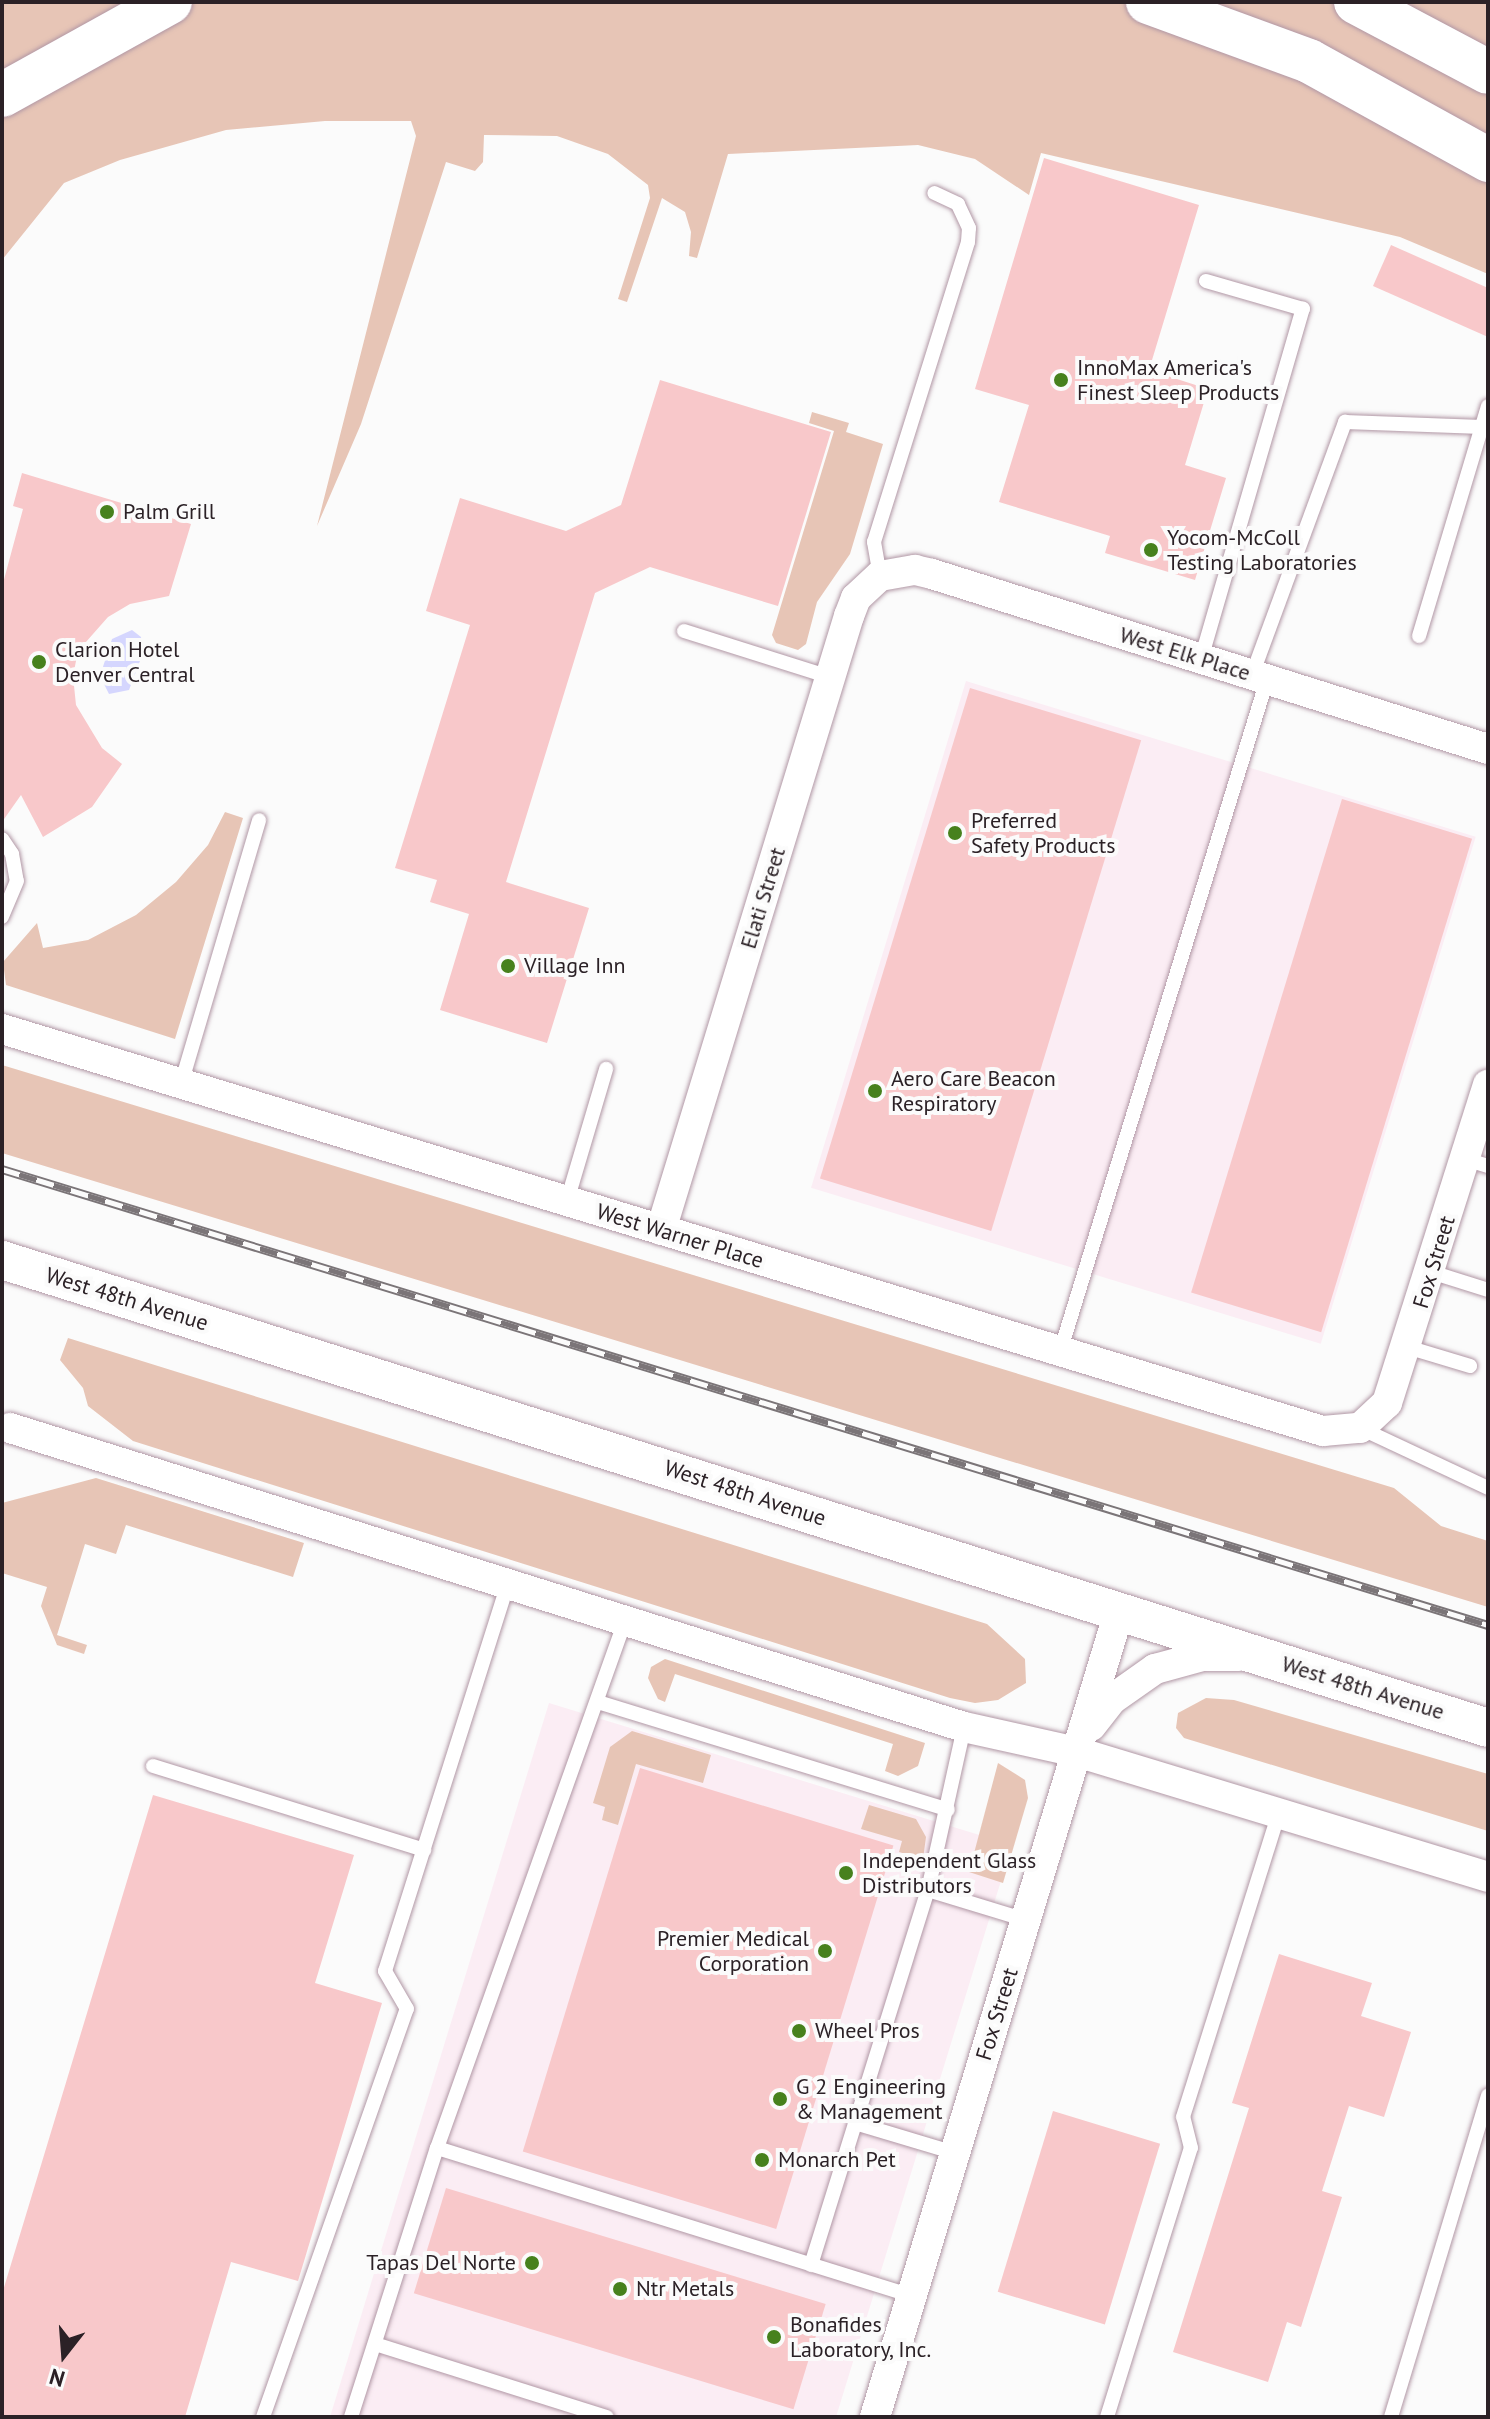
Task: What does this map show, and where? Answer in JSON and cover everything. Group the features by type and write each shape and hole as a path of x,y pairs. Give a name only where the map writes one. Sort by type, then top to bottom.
{"highway":[{"path":"2,95 170,2"},
{"path":"1148,2 1309,61 1488,160"},
{"path":"1356,2 1451,49 1488,72"}],"street":[{"name":"West Elk Place","path":"880,576 915,570 1488,749"},
{"name":"Elati Street","path":"661,1230 856,598 880,576"},
{"name":"West Warner Place","path":"2,1029 1302,1426 1323,1431 1360,1428"},
{"name":"Fox Street","path":"1360,1428 1387,1403 1431,1272 1476,1163 1488,1085"},
{"name":"West 48th Avenue","path":"2,1260 1488,1728"},
{"path":"10,1428 964,1727 1077,1752 1488,1877"},
{"name":"Fox Street","path":"875,2417 1119,1612"},
{"path":"1077,1752 1111,1700 1155,1669 1203,1656 1262,1657"}],"lane":[{"path":"880,576 874,542 968,242 966,215 958,204 934,193"},
{"path":"1201,659 1303,309 1206,281"},
{"path":"1419,636 1488,406"},
{"path":"1060,1352 1260,677 1345,422 1482,427"},
{"path":"684,631 830,677"},
{"path":"181,1084 259,820"},
{"path":"2,839 12,854 17,881 2,917"},
{"path":"567,1201 606,1069"},
{"path":"1431,1272 1488,1290"},
{"path":"1407,1347 1470,1366"},
{"path":"1360,1428 1488,1488"},
{"path":"263,2417 407,2009 385,1971 508,1584"},
{"path":"351,2417 437,2148 625,1621"},
{"path":"598,1702 948,1810"},
{"path":"811,2265 928,1890 964,1727"},
{"path":"153,1766 424,1850"},
{"path":"1107,2417 1191,2148 1183,2117 1279,1813"},
{"path":"928,1890 1026,1920"},
{"path":"1391,2417 1488,2095"},
{"path":"855,2123 955,2153"},
{"path":"437,2148 912,2296"},
{"path":"375,2344 607,2417"}],"shaded area":[{"path":"2,2 1488,2 1488,274 1400,237 1041,153 1029,195 975,159 918,145 728,154 697,258 689,256 691,232 685,212 662,198 627,302 618,299 650,198 648,185 608,154 557,136 484,135 483,162 475,171 446,162 361,424 317,526 416,136 411,121 325,121 226,130 120,160 64,183 2,260"},
{"path":"812,412 849,423 846,432 883,444 850,554 817,602 806,644 798,650 776,643 772,635 834,431 809,423"},
{"path":"966,681 1476,837 1321,1344 811,1188"},
{"path":"225,812 243,818 175,1039 6,985 3,962 37,923 43,948 88,940 136,915 176,882 208,845"},
{"path":"2,1065 1394,1488 1441,1526 1488,1541 1488,1607 2,1153"},
{"path":"68,1338 987,1624 1025,1659 1026,1683 998,1700 975,1703 950,1698 133,1441 88,1406 83,1388 60,1360"},
{"path":"96,1478 304,1543 293,1577 126,1525 116,1554 85,1544 57,1635 87,1645 84,1654 57,1645 41,1606 47,1587 2,1573 2,1503"},
{"path":"665,1659 925,1743 918,1766 898,1776 885,1771 893,1744 675,1674 665,1702 658,1699 648,1678 651,1667"},
{"path":"1206,1698 1234,1700 1488,1774 1488,1831 1184,1738 1176,1728 1178,1713"},
{"path":"549,1703 1012,1845 836,2417 330,2417"},
{"path":"632,1731 711,1755 703,1783 636,1764 618,1825 602,1820 605,1807 593,1803 610,1747"},
{"path":"998,1763 1025,1780 1028,1798 1003,1883 969,1872"},
{"path":"869,1805 916,1819 926,1837 923,1859 899,1852 902,1841 861,1829"}],"water":[{"path":"132,630 141,637 143,653 129,690 109,694 100,676 112,639"}],"building":[{"path":"1044,158 1199,205 1149,370 1208,389 1185,465 1226,478 1195,580 1105,553 1110,536 999,502 1029,405 975,389"},
{"path":"1391,245 1488,288 1488,337 1373,286"},
{"path":"660,380 831,432 778,606 650,567 595,593 506,882 589,908 547,1043 440,1010 469,914 430,902 437,880 395,868 470,625 426,611 460,498 566,531 621,505"},
{"name":"Clarion Hotel Denver Central","path":"22,473 191,524 169,596 130,604 108,617 78,651 73,676 76,705 102,748 122,764 92,807 43,837 21,795 2,822 2,587 23,509 13,506"},
{"path":"970,688 1141,740 991,1231 820,1179"},
{"path":"1342,799 1472,839 1321,1332 1191,1292"},
{"path":"640,1768 893,1845 776,2229 523,2151"},
{"path":"153,1795 354,1855 315,1983 382,2003 298,2281 231,2262 185,2417 2,2417 2,2294"},
{"path":"1279,1954 1372,1983 1361,2016 1411,2032 1384,2117 1349,2106 1322,2191 1342,2197 1301,2327 1287,2322 1268,2382 1173,2352 1249,2108 1232,2103"},
{"path":"1053,2111 1160,2144 1105,2324 998,2292"},
{"path":"446,2188 826,2304 793,2409 414,2293"}],"railway":[{"path":"2,1169 1488,1625"}],"place":[{"name":"InnoMax America's Finest Sleep Products","path":"1061,380"},
{"name":"Palm Grill","path":"107,512"},
{"name":"Yocom-McColl Testing Laboratories","path":"1151,550"},
{"name":"Clarion Hotel Denver Central","path":"39,662"},
{"name":"Preferred Safety Products","path":"955,833"},
{"name":"Village Inn","path":"508,966"},
{"name":"Aero Care Beacon Respiratory","path":"875,1091"},
{"name":"Independent Glass Distributors","path":"846,1873"},
{"name":"Premier Medical Corporation","path":"825,1951"},
{"name":"Wheel Pros","path":"799,2031"},
{"name":"G 2 Engineering & Management","path":"780,2099"},
{"name":"Monarch Pet","path":"762,2160"},
{"name":"Tapas Del Norte","path":"532,2263"},
{"name":"Ntr Metals","path":"620,2289"},
{"name":"Bonafides Laboratory, Inc.","path":"774,2337"}]}
